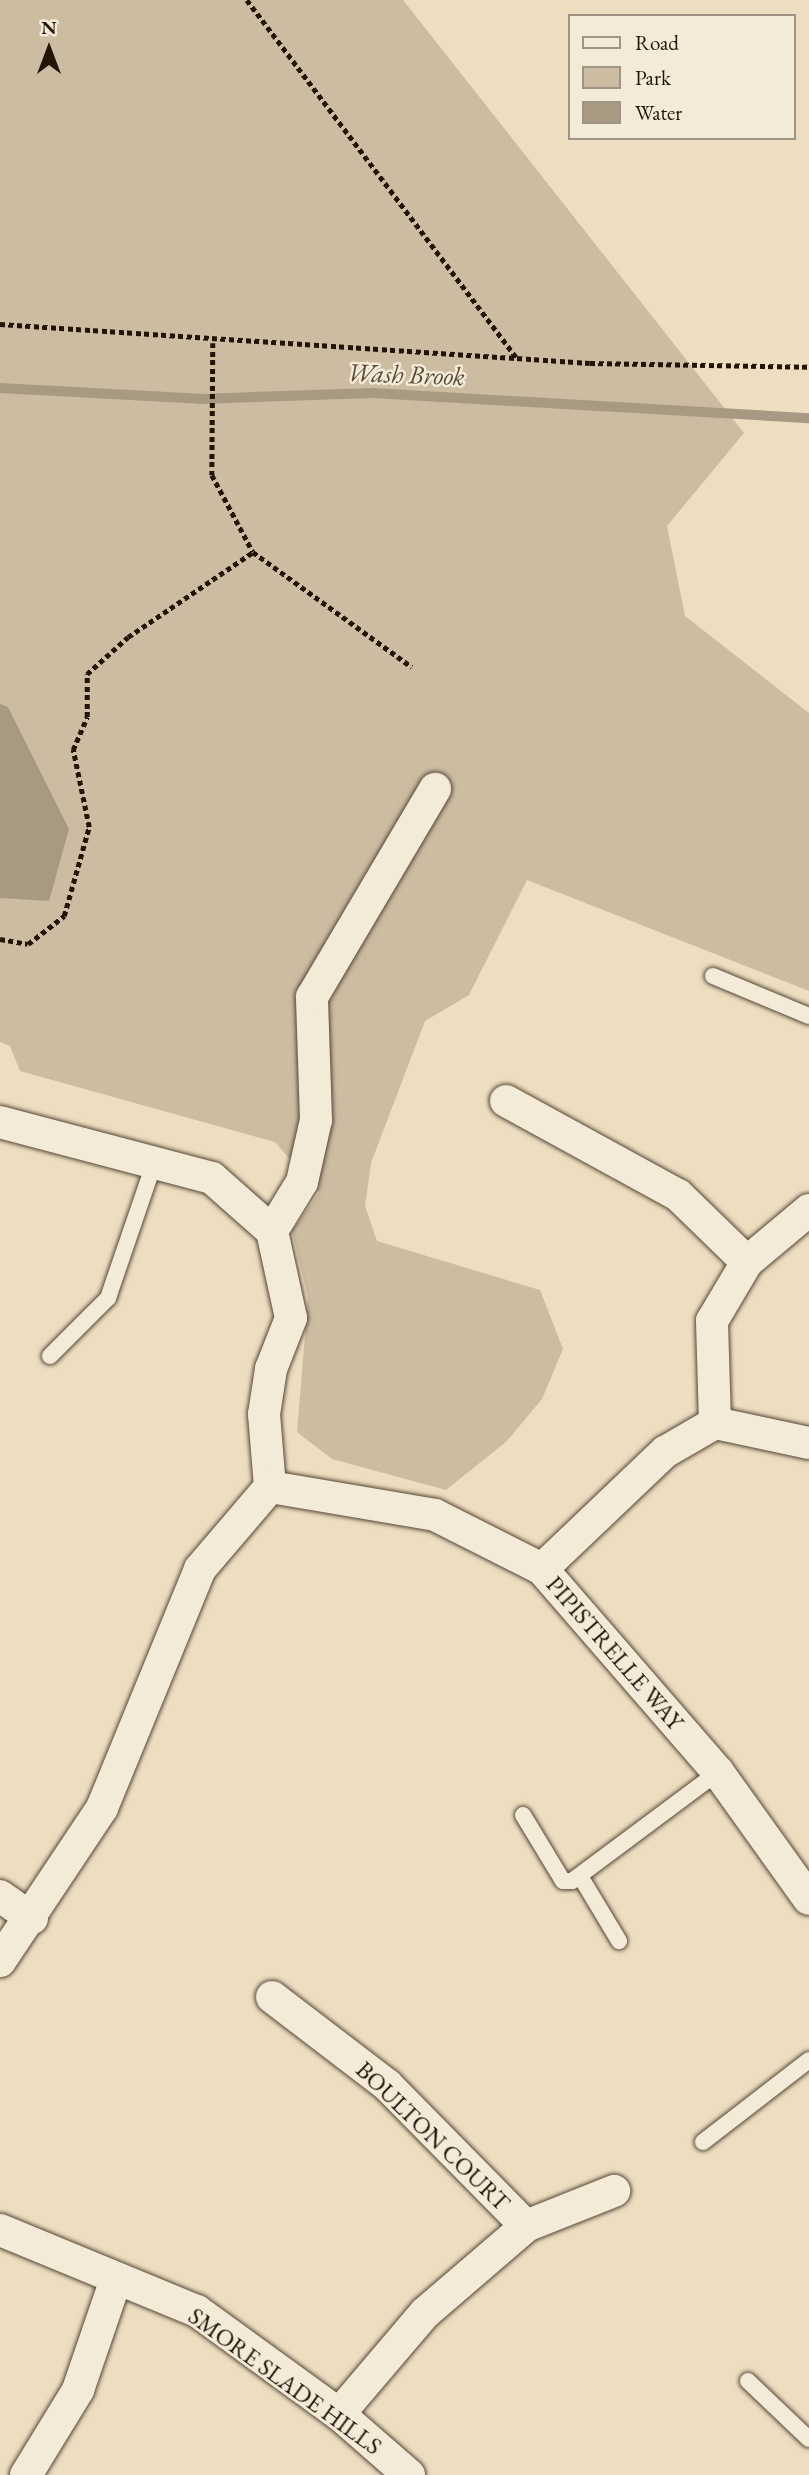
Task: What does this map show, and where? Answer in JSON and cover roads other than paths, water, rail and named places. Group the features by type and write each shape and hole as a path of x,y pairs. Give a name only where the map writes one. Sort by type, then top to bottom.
{"street":[{"path":"272,1231 302,1182 316,1121 312,997 435,789"},
{"path":"506,1101 678,1195 747,1262"},
{"path":"0,1122 212,1178 272,1231 291,1318 271,1369 264,1414 270,1487 200,1569 102,1808 32,1918 0,1961"},
{"path":"715,1423 712,1321 747,1262 809,1210"},
{"path":"541,1569 665,1452 715,1423 809,1443"},
{"name":"PIPISTRELLE WAY","path":"270,1487 435,1515 541,1569 719,1772 809,1899"},
{"path":"0,1896 32,1918"},
{"name":"BOULTON COURT","path":"272,1997 387,2085 526,2226"},
{"name":"BOULTON COURT","path":"339,2414 425,2313 526,2226 614,2191"},
{"name":"SMORE SLADE HILLS","path":"0,2230 115,2282 197,2311 339,2414 409,2475"},
{"path":"26,2475 78,2390 115,2282"}],"lane":[{"path":"713,976 809,1016"},
{"path":"50,1356 108,1298 155,1161"},
{"path":"523,1815 563,1881 580,1876 719,1772"},
{"path":"580,1876 619,1941"},
{"path":"703,2142 809,2060"},
{"path":"748,2381 809,2439"}],"water":[{"path":"0,704 8,707 69,829 49,901 0,898"}],"waterway":[{"name":"Wash Brook","path":"0,388 200,399 373,393 809,418"}]}
